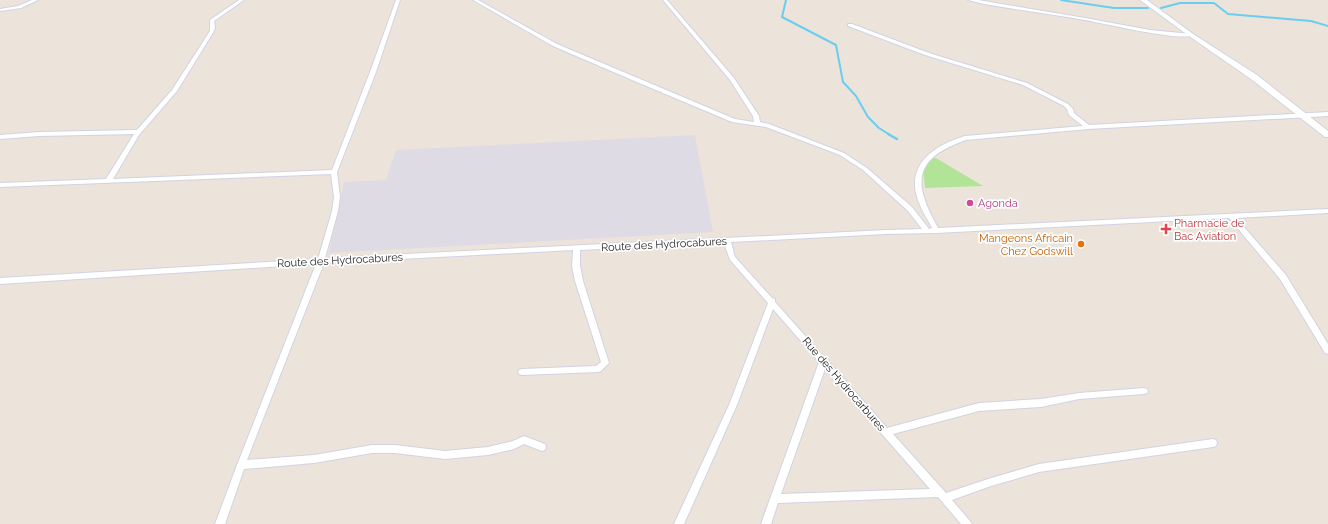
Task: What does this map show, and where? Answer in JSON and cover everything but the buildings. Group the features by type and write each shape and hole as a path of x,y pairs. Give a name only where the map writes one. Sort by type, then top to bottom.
{"street":[{"path":"0,10 19,7 36,0"},
{"path":"108,180 139,132 174,91 212,31 214,27 212,21 242,0"},
{"path":"220,524 241,465 320,261 335,211 337,197 334,172 373,72 398,0"},
{"path":"475,0 555,45 734,121 767,125 842,154 854,162 910,209 927,231"},
{"path":"665,0 732,79 756,116 757,123"},
{"path":"970,0 1036,10 1165,35 1190,35"},
{"path":"1143,0 1190,35 1254,77 1328,134"},
{"path":"850,25 928,54 1025,84 1066,106 1070,109 1071,114 1088,128"},
{"path":"936,230 920,196 918,182 920,169 929,156 947,144 965,138 1088,128 1328,114"},
{"path":"0,137 39,134 139,132"},
{"path":"0,185 334,172"},
{"name":"Route des Hydrocabures","path":"0,280 320,261 1328,211"},
{"path":"1231,216 1283,277 1328,351"},
{"name":"Rue des Hydrocarbures","path":"727,240 732,258 772,301 967,524"},
{"path":"522,372 598,370 605,363 579,281 576,266 577,248"},
{"path":"679,524 733,404 772,301"},
{"path":"766,524 824,360"},
{"path":"886,432 979,407 1041,403 1080,396 1144,391"},
{"path":"241,465 314,459 372,449 446,455 488,451 514,445 524,440 542,447"},
{"path":"775,499 942,495 1039,468 1213,443"}],"shaded area":[{"path":"695,135 713,232 329,253 344,182 386,180 396,150"}],"green space":[{"path":"931,158 936,158 983,186 925,188 923,170"}],"waterway":[{"path":"786,0 782,17 836,45 843,82 856,96 868,117 879,128 890,135"},
{"path":"1061,0 1114,8 1148,8"},
{"path":"1161,8 1180,3 1214,3 1228,14 1311,21 1328,26"},
{"path":"888,134 897,139"}],"place":[{"name":"Agonda","path":"970,203"},
{"name":"Pharmacie de Bac Aviation","path":"1166,229"},
{"name":"Mangeons Africain Chez Godswill","path":"1081,244"}]}
